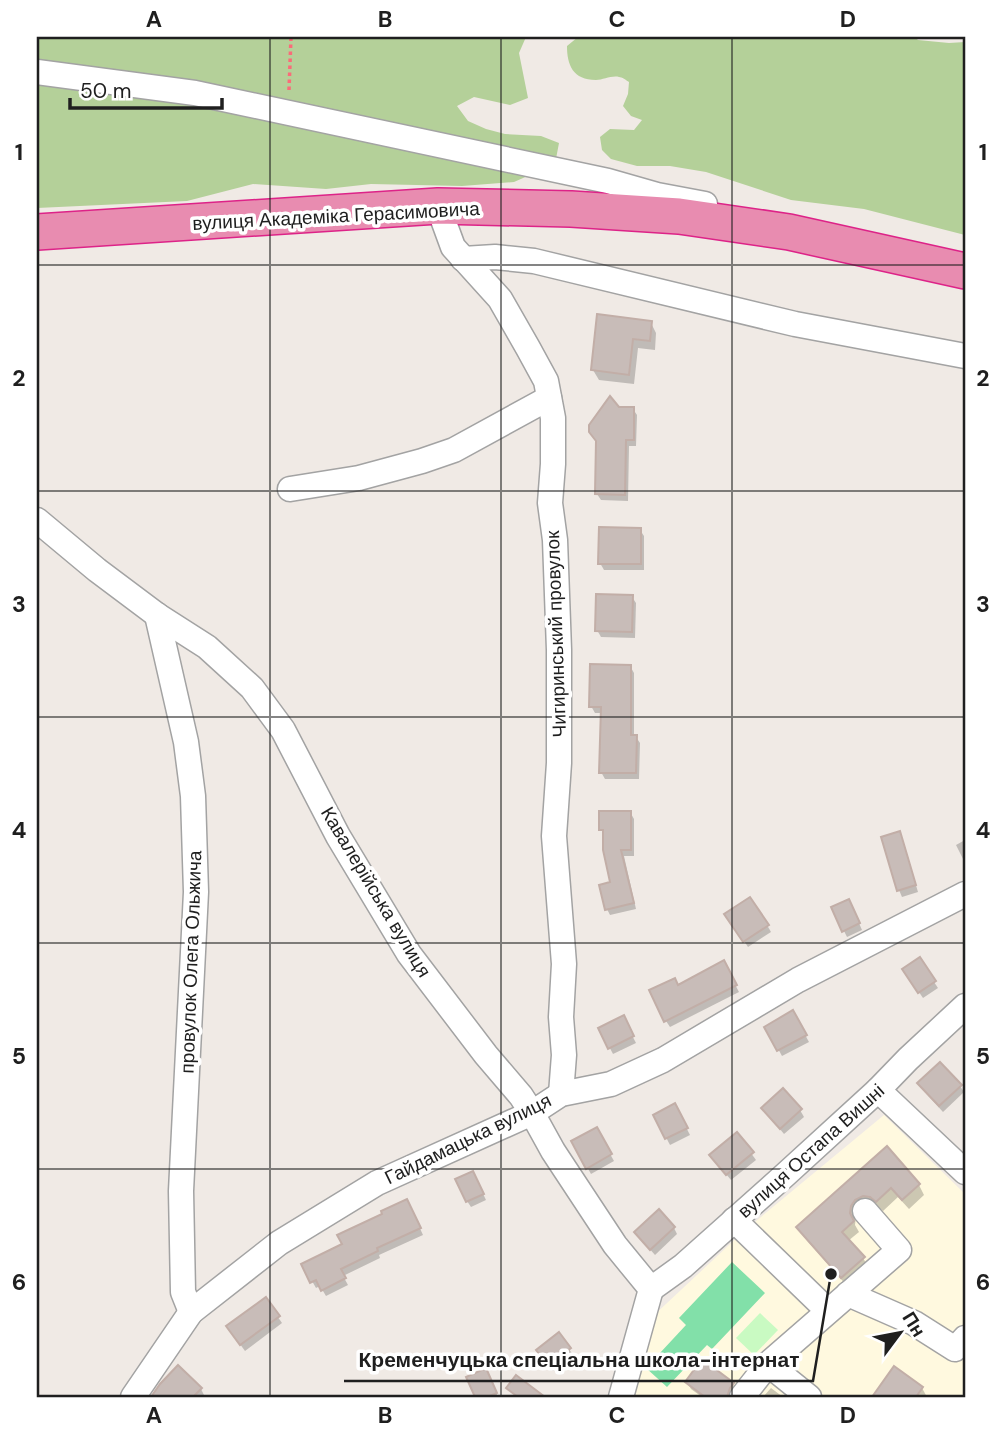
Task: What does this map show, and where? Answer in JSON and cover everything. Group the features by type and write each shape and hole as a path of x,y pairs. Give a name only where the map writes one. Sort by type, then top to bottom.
{"highway":[{"name":"вулиця Академіка Герасимовича","path":"37,232 438,206 571,209 679,216 789,232 965,271"}],"street":[{"path":"37,72 195,93 608,181 657,195 737,210 789,232"},
{"name":"Чигиринський провулок","path":"438,206 453,247 500,299 546,381 553,418 550,503 555,540 559,650 559,763 554,836 564,964 561,1094"},
{"path":"463,259 495,257 534,261 795,324 965,356"},
{"path":"290,489 359,478 454,450 549,398"},
{"name":"Кавалерійська вулиця","path":"37,520 157,615 207,647 252,688 283,730 338,836 409,954 521,1096 552,1151 615,1245 651,1289"},
{"name":"провулок Олега Ольжича","path":"157,615 186,741 193,796 195,892 181,1191 183,1292 191,1312"},
{"name":"Гайдамацька вулиця","path":"133,1397 191,1312 279,1242 377,1184 532,1113 561,1094 611,1084 663,1060 798,980 965,894"},
{"name":"вулиця Остапа Вишні","path":"651,1289 683,1266 878,1090 965,1006"},
{"path":"878,1090 965,1172"},
{"path":"742,1397 768,1364 899,1250 865,1212"},
{"path":"734,1220 828,1311"},
{"path":"621,1397 651,1289"},
{"path":"848,1294 914,1323 955,1349 965,1338"},
{"path":"768,1364 809,1397"}],"path":[{"path":"288,113 291,37"}],"shaded area":[{"path":"884,1115 965,1194 965,1397 633,1397 651,1318 744,1231"}],"green space":[{"path":"37,37 526,37 519,53 528,98 510,105 474,97 457,106 468,121 486,129 505,134 541,136 559,143 555,164 514,182 462,186 371,184 326,189 253,184 187,201 37,208"},
{"path":"578,37 915,37 918,40 965,42 965,235 864,209 791,200 706,172 670,166 637,166 611,159 602,150 600,137 610,129 634,130 642,120 631,116 623,106 629,82 616,77 588,79 573,70 568,59 567,46"},
{"path":"732,1262 765,1293 712,1349 707,1345 667,1387 646,1368 686,1325 679,1318"},
{"path":"760,1313 778,1330 754,1355 736,1338"}],"building":[{"path":"597,314 652,321 650,341 633,339 629,375 591,370"},
{"path":"610,396 619,407 634,407 634,440 626,440 625,495 595,494 596,441 589,432 589,425"},
{"path":"599,527 641,528 641,564 598,564"},
{"path":"596,594 633,595 632,632 595,631"},
{"path":"590,664 631,665 631,735 637,735 636,773 599,773 601,707 589,707"},
{"path":"599,811 631,811 631,850 621,850 634,903 605,910 599,885 610,882 603,850 603,830 599,830"},
{"path":"900,831 916,885 897,891 881,837"},
{"path":"750,897 769,925 743,942 724,914"},
{"path":"849,899 860,923 842,932 831,907"},
{"path":"920,957 936,981 918,993 902,969"},
{"path":"724,960 737,985 664,1022 649,990 675,978 678,985"},
{"path":"793,1010 807,1035 777,1051 764,1027"},
{"path":"624,1015 634,1036 608,1049 598,1028"},
{"path":"940,1062 962,1085 939,1106 917,1083"},
{"path":"783,1088 802,1109 780,1129 761,1108"},
{"path":"675,1103 688,1128 665,1139 653,1115"},
{"path":"597,1127 612,1154 586,1169 571,1141"},
{"path":"737,1132 754,1152 726,1175 709,1155"},
{"path":"887,1146 920,1184 902,1200 891,1188 876,1202 863,1196 855,1200 850,1213 854,1221 842,1232 865,1257 841,1278 796,1227"},
{"path":"473,1171 484,1194 466,1202 455,1179"},
{"path":"407,1199 421,1228 377,1248 378,1251 341,1269 346,1278 321,1291 316,1280 310,1283 301,1264 342,1244 337,1235"},
{"path":"659,1209 675,1227 650,1250 634,1232"},
{"path":"266,1297 280,1316 240,1345 226,1326"},
{"path":"559,1332 571,1348 548,1366 536,1350"},
{"path":"702,1359 734,1383 727,1397 705,1397 685,1382"},
{"path":"178,1365 202,1388 193,1397 151,1397 160,1384"},
{"path":"894,1366 923,1387 916,1397 872,1397"},
{"path":"486,1368 497,1393 487,1397 475,1397 466,1377"},
{"path":"516,1375 545,1397 518,1397 506,1388"}],"place":[{"name":"Кременчуцька спеціальна школа-інтернат","path":"831,1274"}]}
